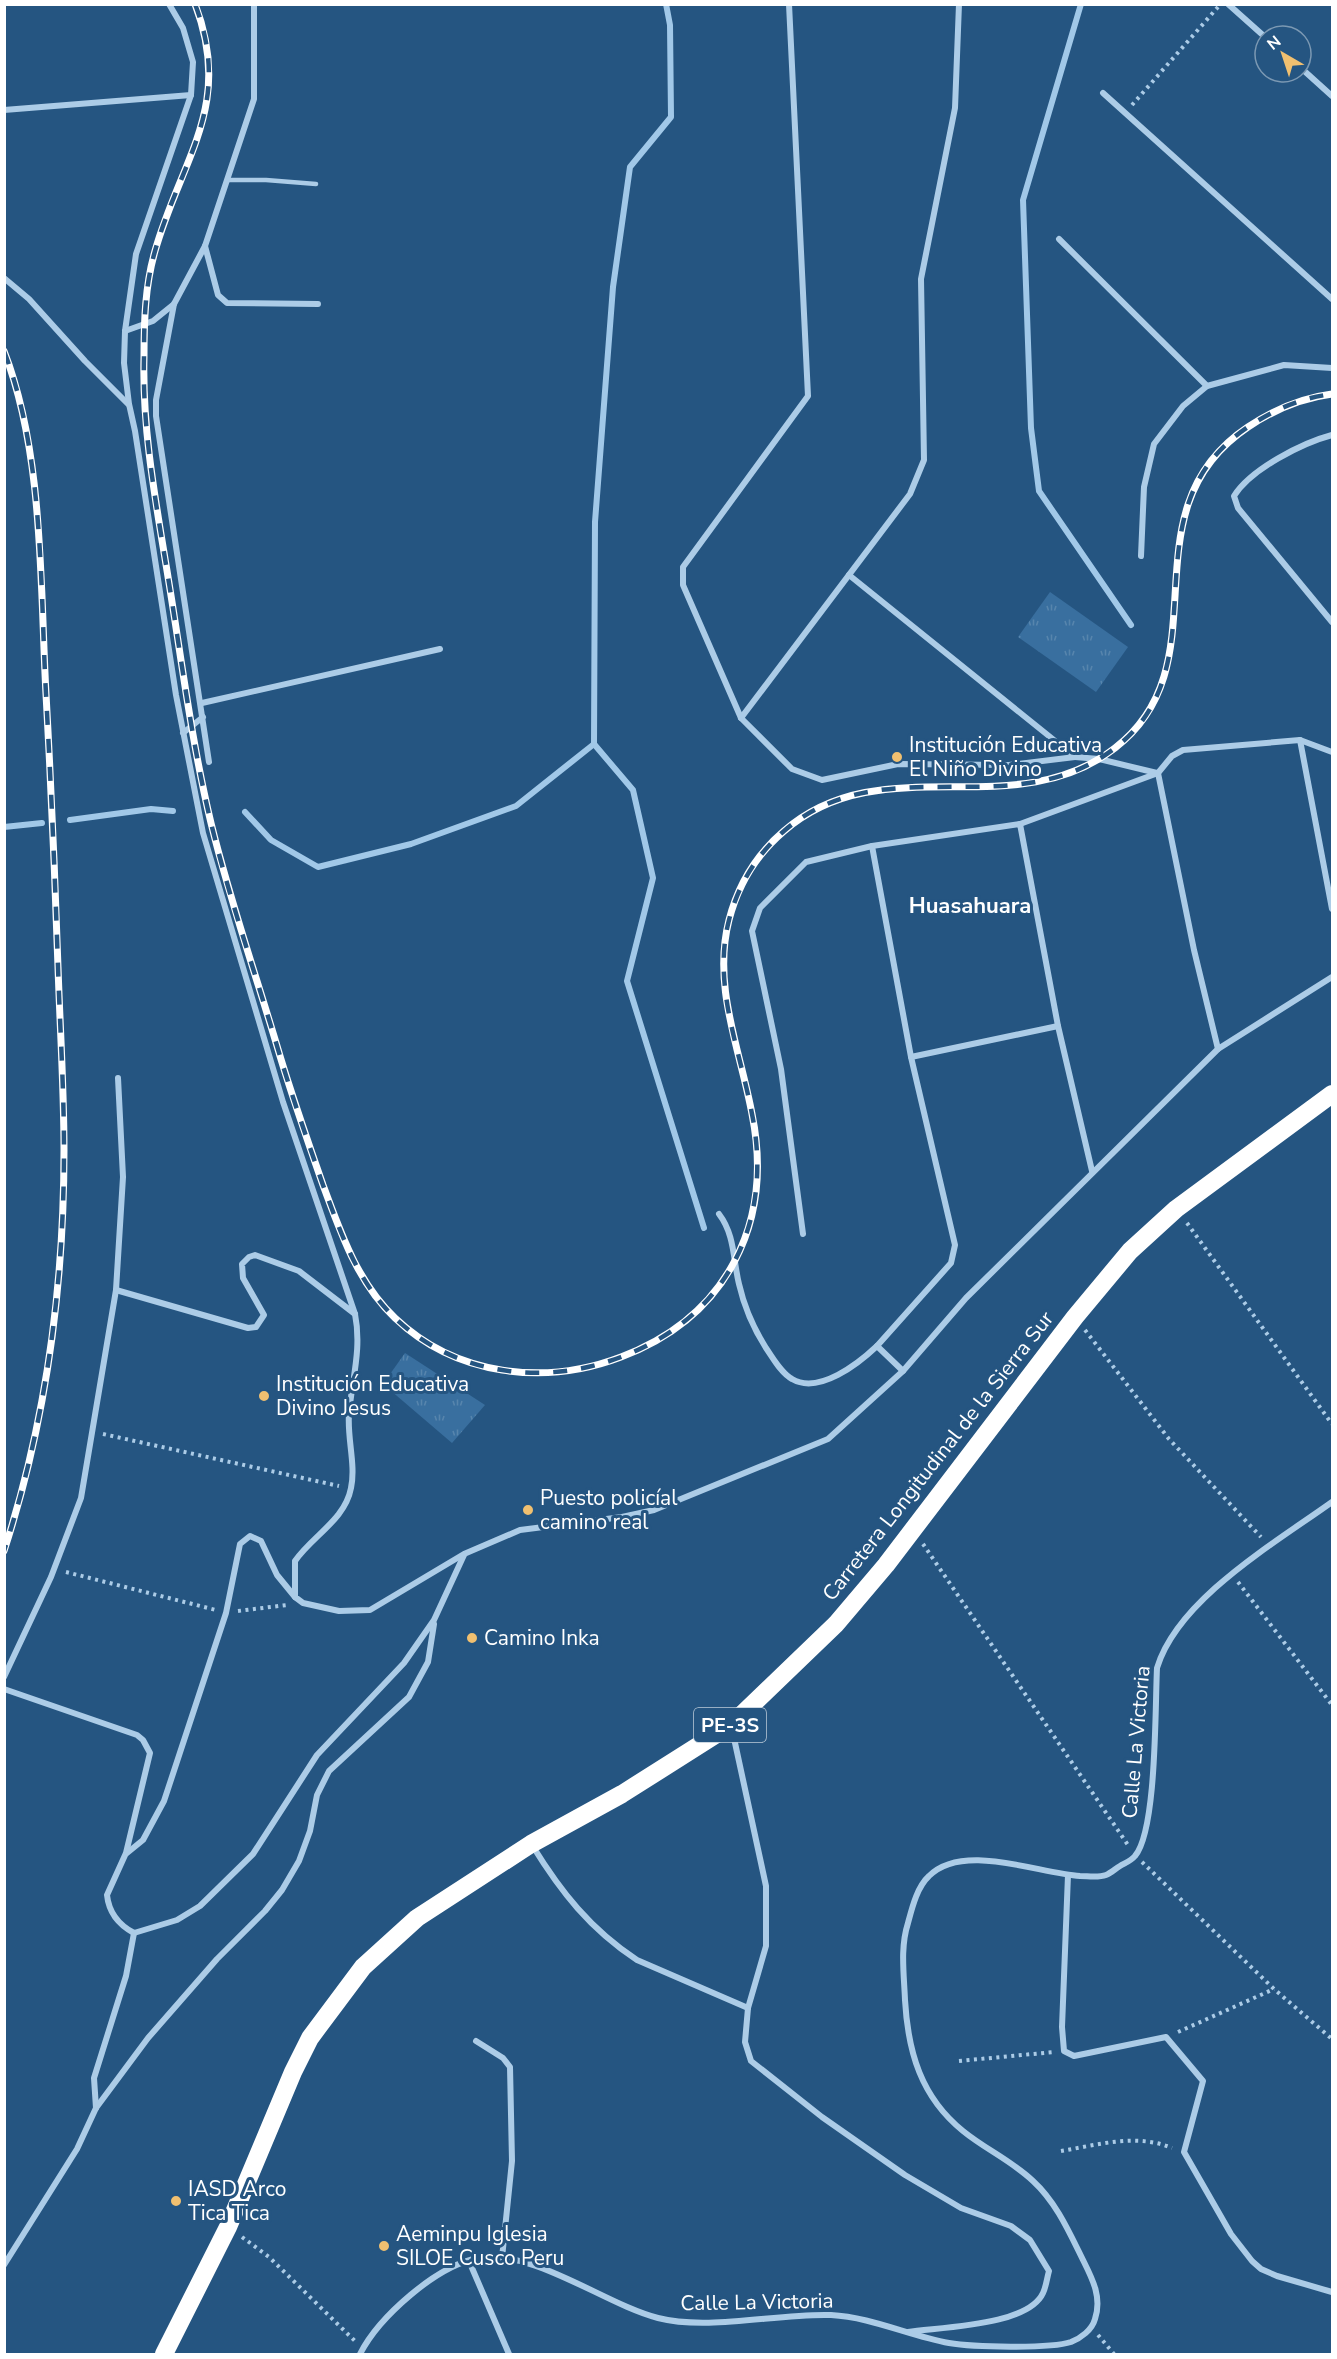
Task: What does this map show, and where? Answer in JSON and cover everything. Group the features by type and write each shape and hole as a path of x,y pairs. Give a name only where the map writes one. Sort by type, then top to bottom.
{"highway":[{"name":"Carretera Longitudinal de la Sierra Sur","path":"164,2355 228,2227 293,2072 310,2038 347,1985 384,1945 417,1918 531,1844 622,1794 731,1725 836,1624 914,1531 1075,1317 1130,1251 1176,1209 1332,1094"}],"street":[{"path":"169,4 183,28 193,63 191,96 136,254 125,331 129,404 195,800 283,1102 355,1314 359,1348 349,1415 351,1488 334,1519 295,1561 295,1597"},
{"path":"209,762 202,704 156,416 156,400 174,304 205,246 254,99 254,4"},
{"path":"789,4 808,396 683,567 683,585 741,718 792,769 822,780 898,764 1009,765 1075,757 1099,759 1158,773"},
{"path":"741,718 910,494 924,460 921,279 956,108 959,4"},
{"path":"1228,4 1253,26"},
{"path":"1313,79 1332,96"},
{"path":"1103,93 1332,299"},
{"path":"4,110 191,96"},
{"path":"1059,239 1207,386"},
{"path":"205,246 218,295 227,303 318,304"},
{"path":"4,278 29,299 85,361 129,404"},
{"path":"125,331 153,321 174,304"},
{"path":"1141,556 1144,487 1154,444 1183,406 1207,386 1284,365 1332,368"},
{"path":"1331,617 1238,508 1234,496 1247,478 1316,440 1332,435"},
{"path":"849,576 1075,757"},
{"path":"202,704 440,649"},
{"path":"183,733 203,717"},
{"path":"803,1234 781,1069 752,931 760,908 806,862 873,846 1020,824 1158,773 1172,756 1182,750 1300,740 1332,752"},
{"path":"1300,740 1332,909"},
{"path":"1158,773 1194,950 1218,1049"},
{"path":"1020,824 1058,1026 1092,1171"},
{"path":"719,1214 731,1236 739,1284 752,1321 774,1360 791,1379 800,1383 818,1383 847,1371 877,1346 951,1263 955,1245 911,1057 873,846"},
{"path":"126,1853 143,1840 164,1801 226,1613 240,1545 250,1536 261,1541 277,1575 303,1603 339,1611 370,1610 464,1554 520,1530 622,1517 654,1510 828,1439 903,1371 966,1298 1218,1049 1332,977"},
{"path":"911,1057 1058,1026"},
{"path":"4,1677 53,1569 81,1498 94,1431 116,1290 123,1177 118,1078"},
{"path":"116,1290 248,1328 256,1327 264,1315 245,1283 242,1264 255,1255 299,1272 355,1314"},
{"path":"877,1346 903,1371"},
{"name":"Calle La Victoria","path":"1135,1856 1145,1832 1149,1809 1156,1668 1163,1647 1181,1621 1232,1574 1332,1502"},
{"path":"4,1689 143,1740 150,1753 126,1853 109,1888 108,1901 114,1918 121,1926 134,1933 177,1920 200,1906 253,1854 317,1755 404,1663 434,1620 464,1554"},
{"path":"4,2265 77,2149 96,2108 148,2038 217,1959 265,1911 282,1890 299,1861 310,1831 317,1795 329,1771 409,1697 428,1662 434,1620"},
{"path":"731,1725 766,1886 766,1946 748,2008 745,2042 751,2061 760,2070 914,2181 961,2208 1011,2226 1030,2240 1049,2271 1043,2294 1029,2309 1008,2318 902,2333"},
{"path":"531,1844 568,1900 624,1952 637,1960 748,2008"},
{"path":"1092,2327 1097,2313 1098,2294 1059,2214 1034,2181 963,2131 931,2095 913,2062 906,2015 902,1948 921,1886 929,1875 942,1866 974,1860 1068,1875 1106,1875 1135,1856"},
{"path":"1068,1875 1062,2027 1064,2051 1074,2056 1166,2037 1203,2081 1184,2152 1231,2234 1260,2269 1332,2292"},
{"path":"96,2108 94,2078 126,1976 134,1933"},
{"path":"476,2041 503,2058 510,2067 512,2161 502,2258"},
{"name":"Calle La Victoria","path":"362,2352 375,2331 414,2293 457,2264 502,2258 556,2273 602,2297 668,2320 712,2321 831,2315 861,2320 902,2333 955,2344 1052,2345 1068,2343 1092,2327"},
{"path":"470,2261 509,2355"}],"lane":[{"path":"228,180 316,184"}],"path":[{"path":"1125,114 1220,4"},
{"path":"1176,1209 1332,1424"},
{"path":"1075,1317 1169,1439 1269,1547"},
{"path":"94,1431 351,1488"},
{"path":"914,1531 1135,1856 1222,1936 1274,1989 1332,2039"},
{"path":"53,1569 226,1613 303,1603"},
{"path":"1232,1574 1332,1705"},
{"path":"1166,2037 1274,1989"},
{"path":"959,2061 1064,2051"},
{"path":"1061,2151 1136,2140 1159,2142 1184,2152"},
{"path":"228,2227 269,2257 362,2352"},
{"path":"1092,2327 1114,2355"}],"green space":[{"path":"1050,592 1128,647 1096,692 1018,637"},
{"path":"405,1353 485,1405 452,1443 383,1384"}],"waterway":[{"path":"666,4 670,25 671,117 630,167 613,287 595,522 594,744 633,790 653,878 627,981 704,1228"},
{"path":"1081,4 1023,200 1031,428 1039,491 1131,625"},
{"path":"245,812 271,840 318,867 411,844 516,806 594,744"},
{"path":"70,820 151,809 173,811"},
{"path":"4,827 42,823"}],"railway":[{"path":"195,4 206,40 209,73 206,103 199,131 166,218 152,264 145,317 144,385 155,499 204,793 227,881 290,1088 336,1221 360,1273 382,1304 419,1338 445,1353 473,1363 502,1370 532,1373 592,1366 621,1357 658,1340 689,1317 715,1291 734,1261 748,1228 756,1192 757,1154 752,1114 730,1017 724,969 729,920 743,883 757,860 784,831 822,806 863,793 905,788 992,786 1034,782 1076,771 1115,748 1147,713 1165,674 1172,631 1179,544 1189,501 1210,462 1248,427 1268,415 1299,401 1332,394"},
{"path":"4,351 27,433 38,520 63,1081 64,1150 61,1251 50,1353 31,1453 4,1551"}],"place":[{"name":"Institución Educativa El Niño Divino","path":"897,757"},
{"name":"Institución Educativa Divino Jesus","path":"264,1396"},
{"name":"Puesto policíal camino real","path":"528,1510"},
{"name":"Camino Inka","path":"472,1638"},
{"name":"IASD Arco Tica Tica","path":"176,2201"},
{"name":"Aeminpu Iglesia SILOE Cusco Peru","path":"384,2246"}],"district":[{"name":"Huasahuara","path":"970,906"}]}
